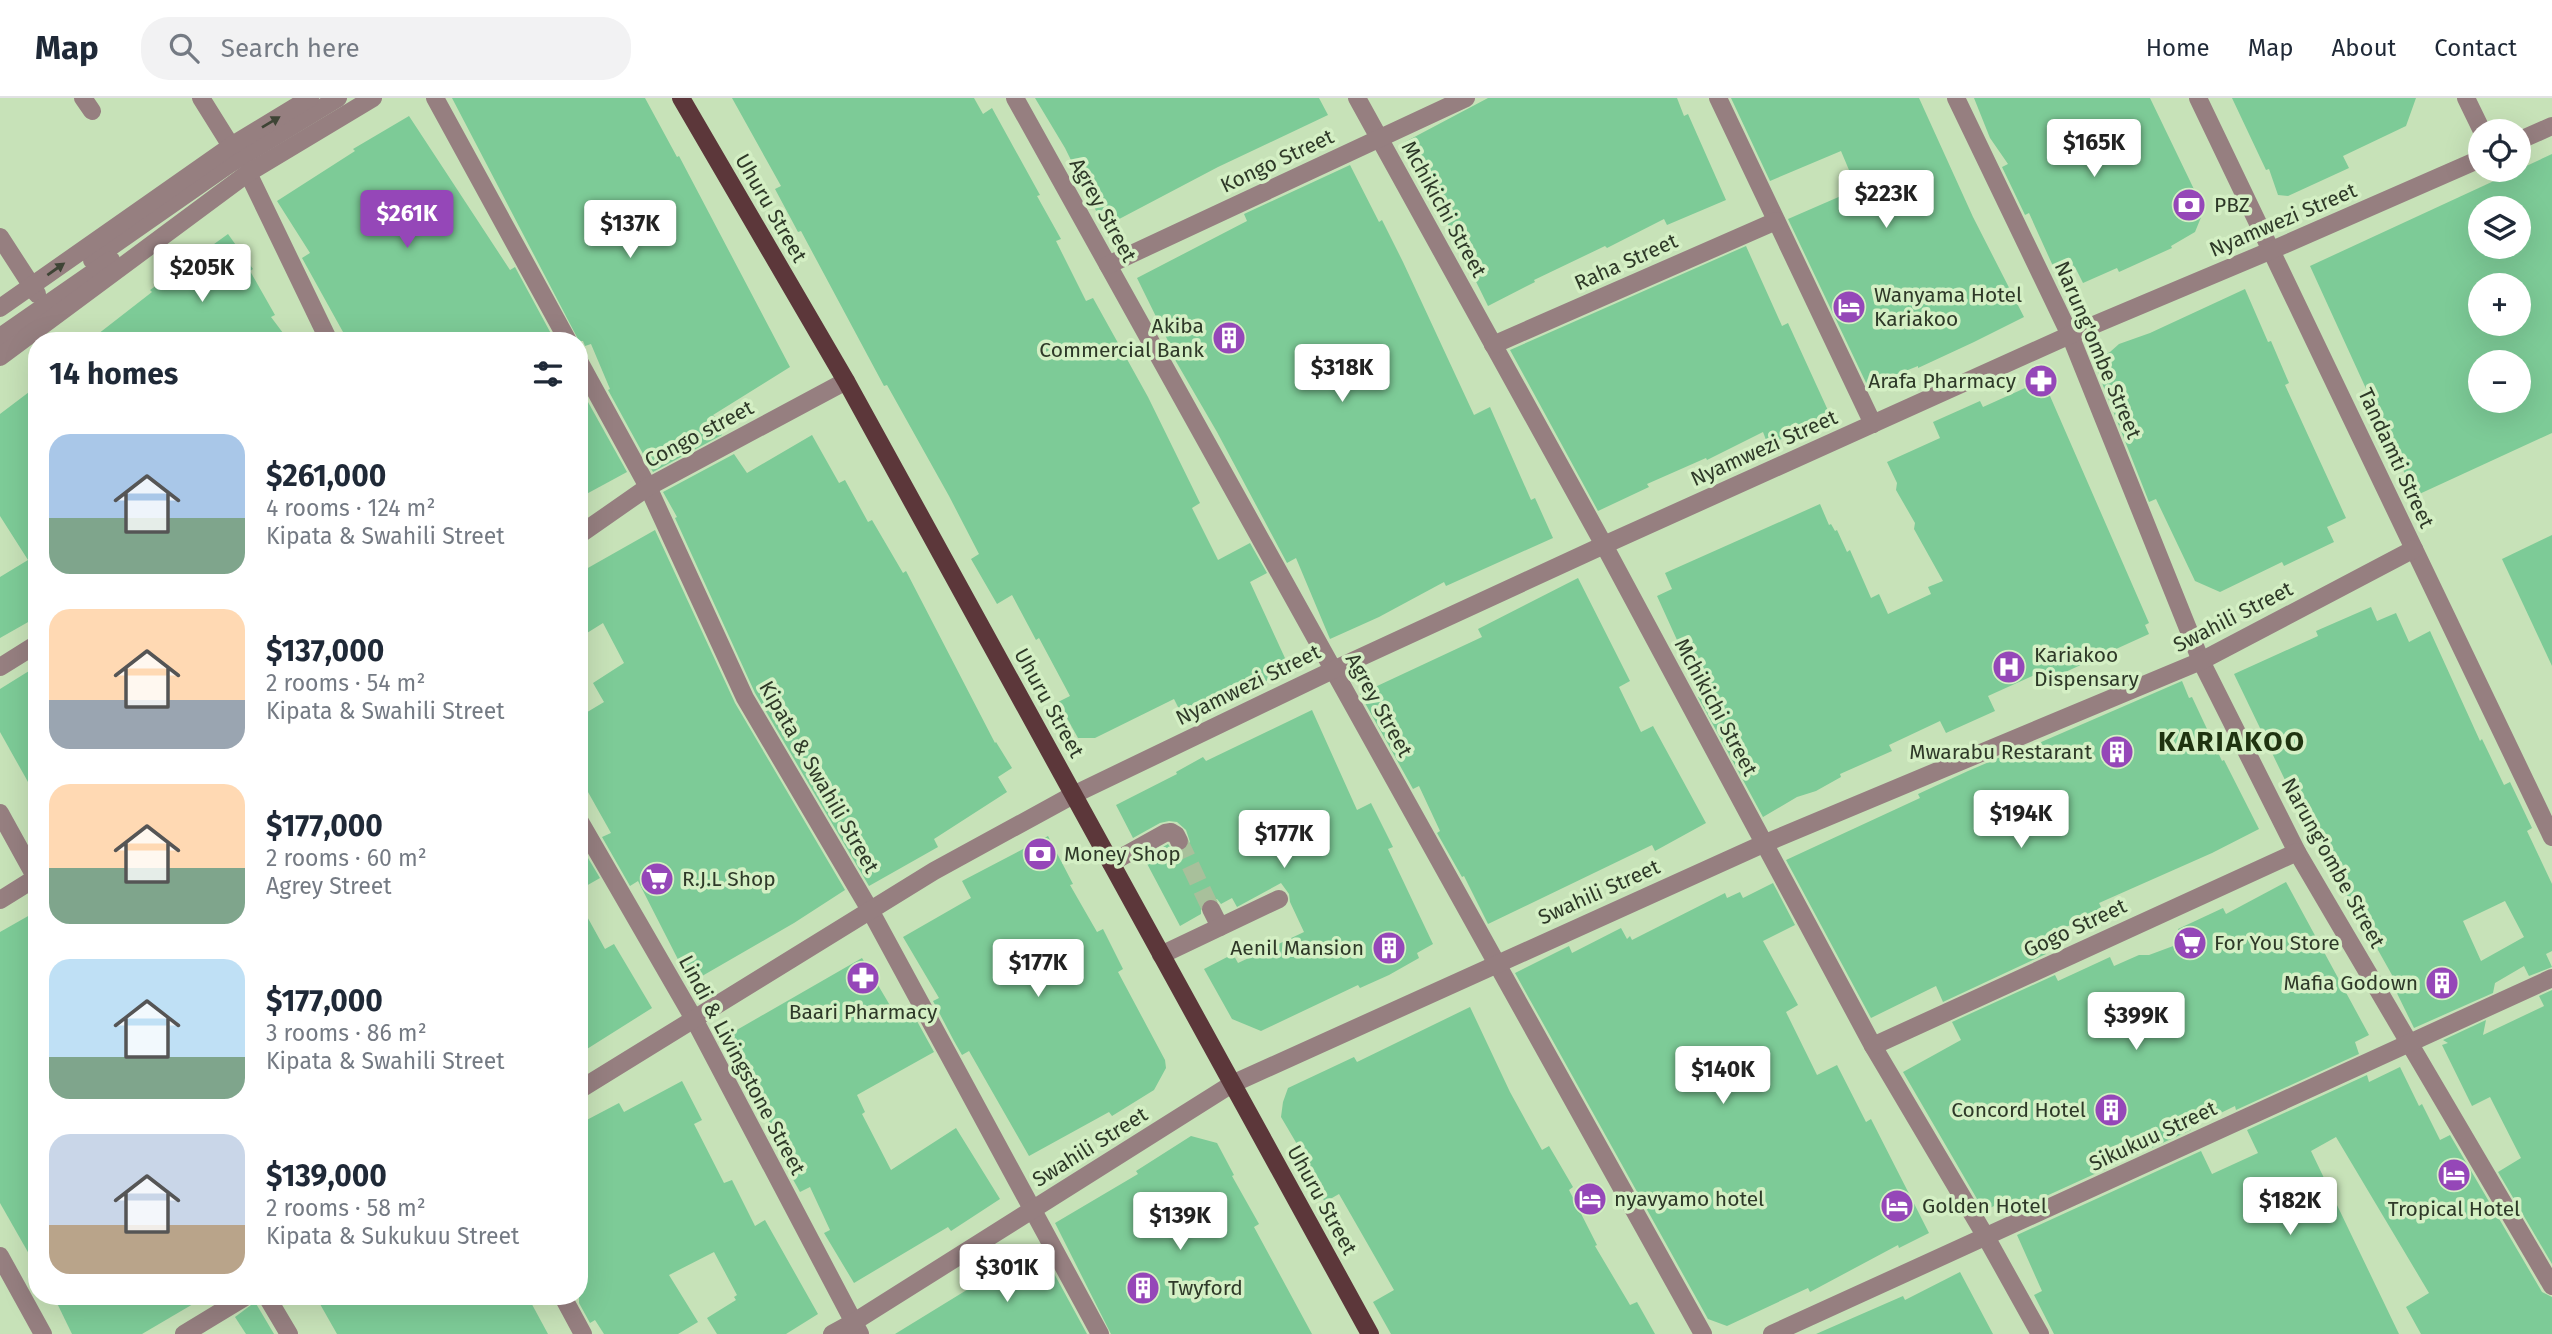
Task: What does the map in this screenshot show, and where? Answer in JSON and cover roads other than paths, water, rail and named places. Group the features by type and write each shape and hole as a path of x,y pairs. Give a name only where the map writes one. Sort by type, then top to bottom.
{"main road":[{"name":"Uhuru Street","path":"681,98 846,381 1370,1334"}],"street":[{"path":"201,98 231,146"},
{"path":"0,337 39,296 231,146 310,98"},
{"path":"0,324 219,171 338,98"},
{"path":"0,308 39,296 356,98"},
{"path":"34,332 248,173 373,98"},
{"path":"435,98 563,332"},
{"name":"Agrey Street","path":"1015,98 1703,1334"},
{"name":"Mchikichi Street","path":"1357,98 1604,545 1873,1045 2040,1334"},
{"name":"Kongo Street","path":"1108,265 1466,98"},
{"path":"1718,98 1872,424"},
{"name":"Narung'ombe Street","path":"1956,98 2070,334 2201,661 2297,852 2552,1286"},
{"name":"Tandamti Street","path":"2198,98 2552,837"},
{"path":"2466,98 2476,119"},
{"path":"2531,136 2552,127"},
{"name":"Nyamwezi Street","path":"588,1084 934,871 1073,795 1333,670 2070,334 2468,164"},
{"path":"248,173 325,332"},
{"name":"Raha Street","path":"1493,345 1776,221"},
{"path":"0,237 39,296"},
{"path":"0,357 28,336"},
{"name":"Kipata & Swahili Street","path":"588,377 648,487 745,698 870,910 1100,1334"},
{"name":"Congo street","path":"588,529 648,487 846,381"},
{"name":"Swahili Street","path":"832,1334 857,1328 1033,1209 1232,1084 1763,844 2201,661 2414,549"},
{"path":"0,667 28,650"},
{"path":"0,813 28,864"},
{"path":"1111,863 1165,833 1177,835 1179,841"},
{"name":"Lindi & Livingstone Street","path":"588,836 694,1019 857,1328"},
{"name":"Gogo Street","path":"1873,1045 2297,852"},
{"path":"0,900 28,883"},
{"path":"1161,955 1279,900"},
{"path":"1211,909 1220,927"},
{"name":"Sikukuu Street","path":"1772,1334 2552,978"},
{"path":"0,1256 43,1334"},
{"path":"184,1334 232,1305"},
{"path":"272,1305 289,1334"},
{"path":"567,1305 583,1334"}],"tunnel":[{"path":"1179,841 1211,909"}],"place":[{"name":"PBZ","path":"2189,205"},
{"name":"Wanyama Hotel Kariakoo","path":"1849,307"},
{"name":"Akiba Commercial Bank","path":"1229,338"},
{"name":"Arafa Pharmacy","path":"2041,381"},
{"name":"Kariakoo Dispensary","path":"2009,667"},
{"name":"Mwarabu Restarant","path":"2117,752"},
{"name":"Money Shop","path":"1040,854"},
{"name":"R.J.L Shop","path":"657,879"},
{"name":"For You Store","path":"2190,943"},
{"name":"Aenil Mansion","path":"1389,948"},
{"name":"Baari Pharmacy","path":"863,978"},
{"name":"Mafia Godown","path":"2442,983"},
{"name":"Concord Hotel","path":"2111,1110"},
{"name":"Tropical Hotel","path":"2454,1175"},
{"name":"nyavyamo hotel","path":"1590,1199"},
{"name":"Golden Hotel","path":"1897,1206"},
{"name":"Twyford","path":"1143,1288"}],"district":[{"name":"KARIAKOO","path":"2232,741"}]}
